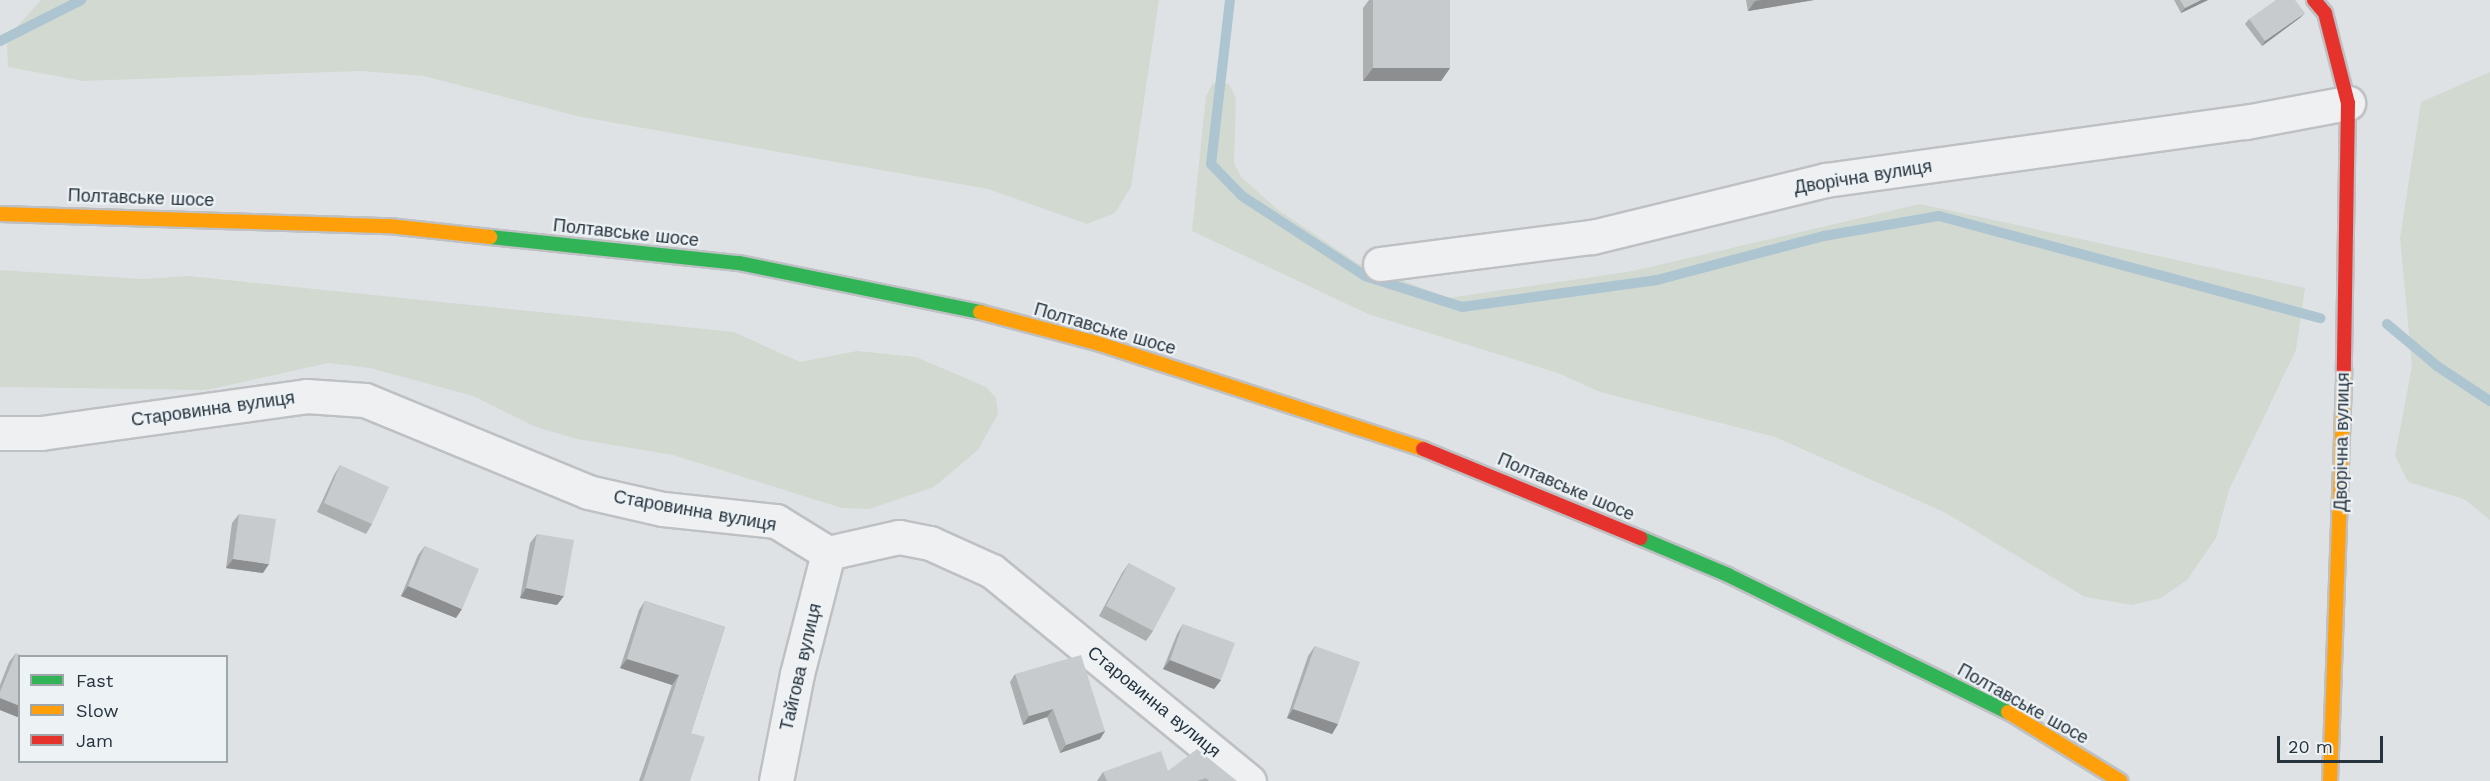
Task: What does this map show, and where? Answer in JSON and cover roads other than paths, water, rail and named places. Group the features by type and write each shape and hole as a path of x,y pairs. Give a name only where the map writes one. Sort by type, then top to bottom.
{"main road":[{"name":"Дворічна вулиця","path":"2314,0 2325,13 2348,103 2349,230 2330,781"},
{"name":"Полтавське шосе","path":"0,214 389,226 739,263 933,300 1078,338 1449,457 1728,575 2005,710 2120,781"}],"street":[{"name":"Дворічна вулиця","path":"1380,264 1592,237 1826,180 2246,122 2348,103"},
{"name":"Старовинна вулиця","path":"0,433 41,433 306,396 365,400 588,492 663,509 776,521 828,553 899,537 930,543 992,571 1249,781"},
{"name":"Тайгова вулиця","path":"776,781 797,674 828,553"}],"waterway":[{"path":"0,41 81,0"},
{"path":"1230,0 1211,164 1242,196 1365,276 1462,307 1657,280 1824,236 1939,216 2321,318"},
{"path":"2387,324 2437,366 2490,401"}]}
